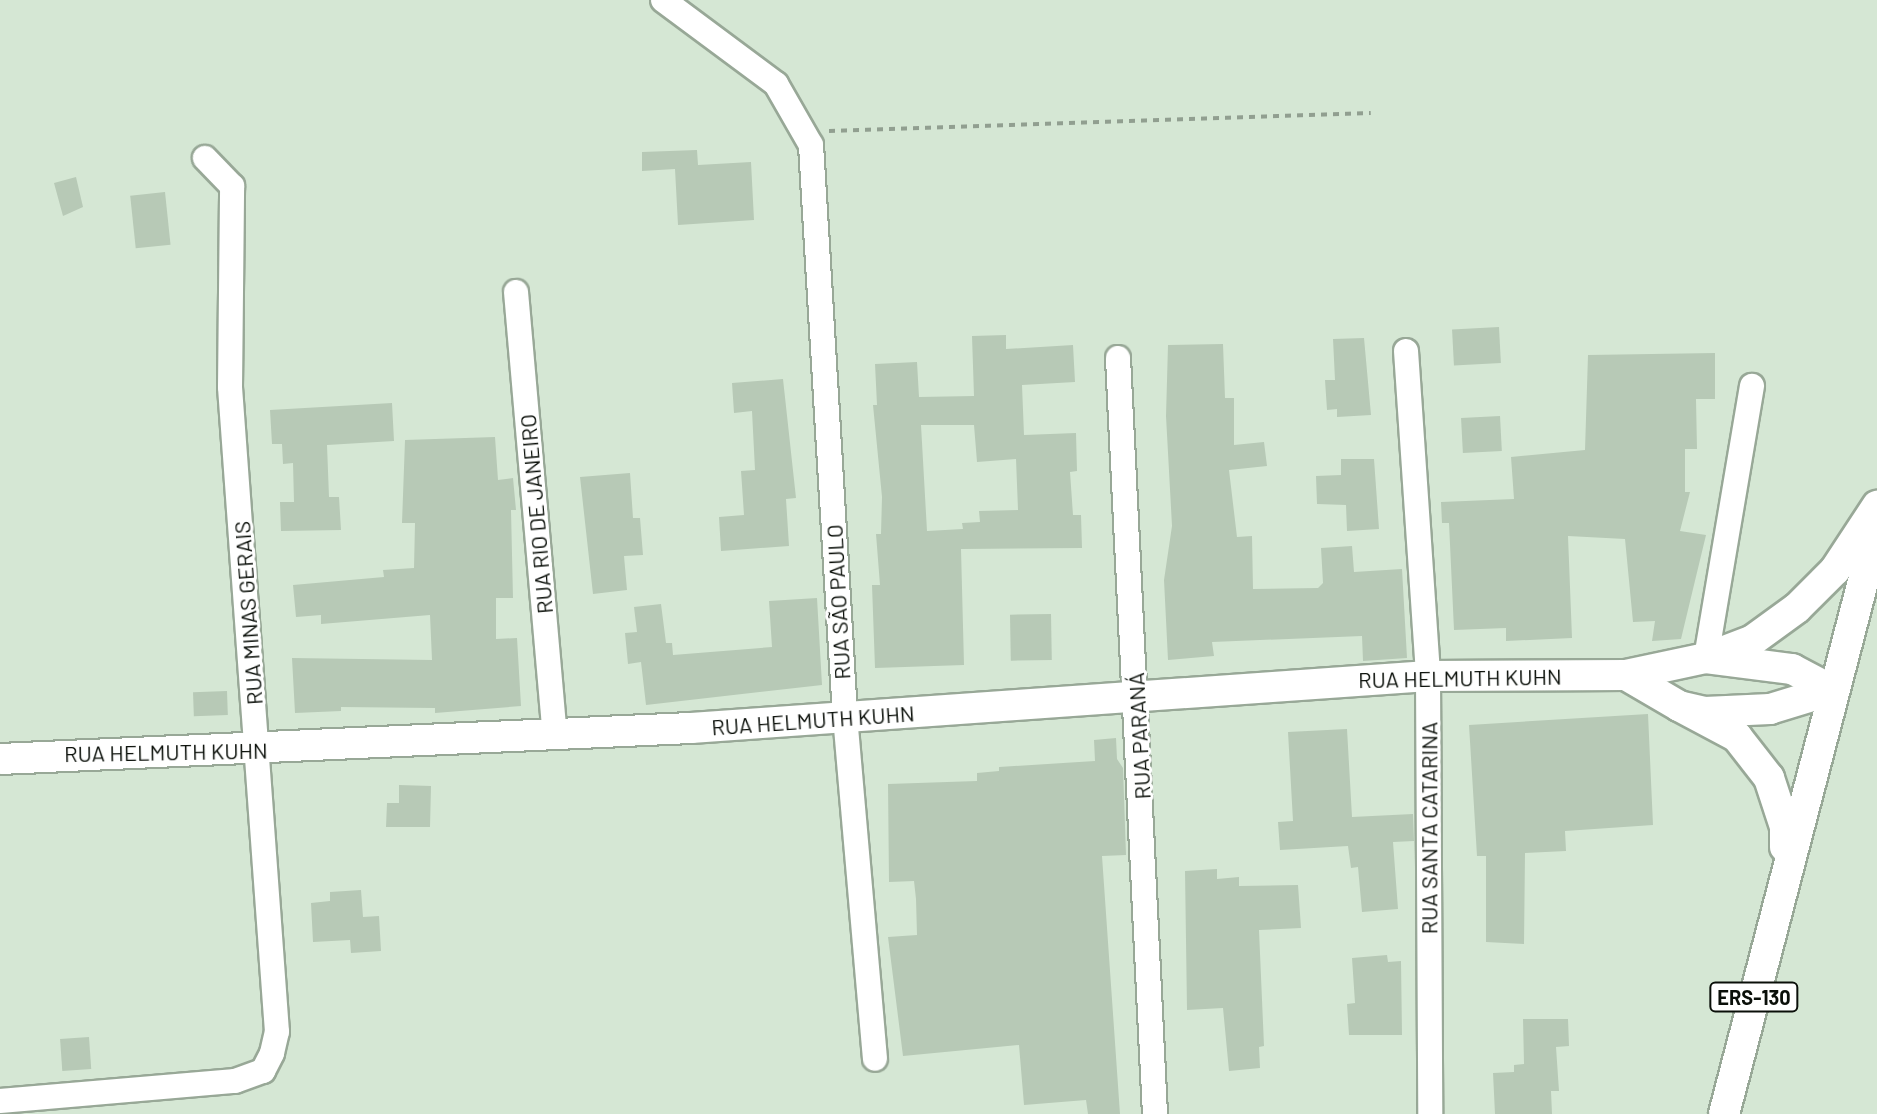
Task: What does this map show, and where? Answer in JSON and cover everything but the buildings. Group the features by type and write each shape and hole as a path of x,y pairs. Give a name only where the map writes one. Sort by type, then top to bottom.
{"main road":[{"path":"1706,658 1753,640 1797,608 1835,570 1877,506"},
{"name":"ERS-130","path":"1724,1114 1832,690 1877,528"},
{"name":"RUA HELMUTH KUHN","path":"0,759 91,751 258,750 555,736 1137,699 1428,676 1626,675 1706,658 1792,669 1832,690"},
{"path":"1626,675 1737,737 1769,778 1785,827 1784,879"},
{"path":"1679,706 1705,712 1770,709 1832,690"}],"street":[{"path":"663,0 776,84 807,138"},
{"name":"RUA SÃO PAULO","path":"807,138 845,716 875,1059"},
{"name":"RUA MINAS GERAIS","path":"0,1101 235,1081 263,1071 277,1032 230,387 232,186 205,158"},
{"name":"RUA RIO DE JANEIRO","path":"516,292 555,736"},
{"name":"RUA SANTA CATARINA","path":"1406,351 1428,676 1430,1114"},
{"name":"RUA PARANÁ","path":"1118,358 1155,1114"},
{"path":"1706,658 1752,386"}],"path":[{"path":"807,138 1371,113"}]}
